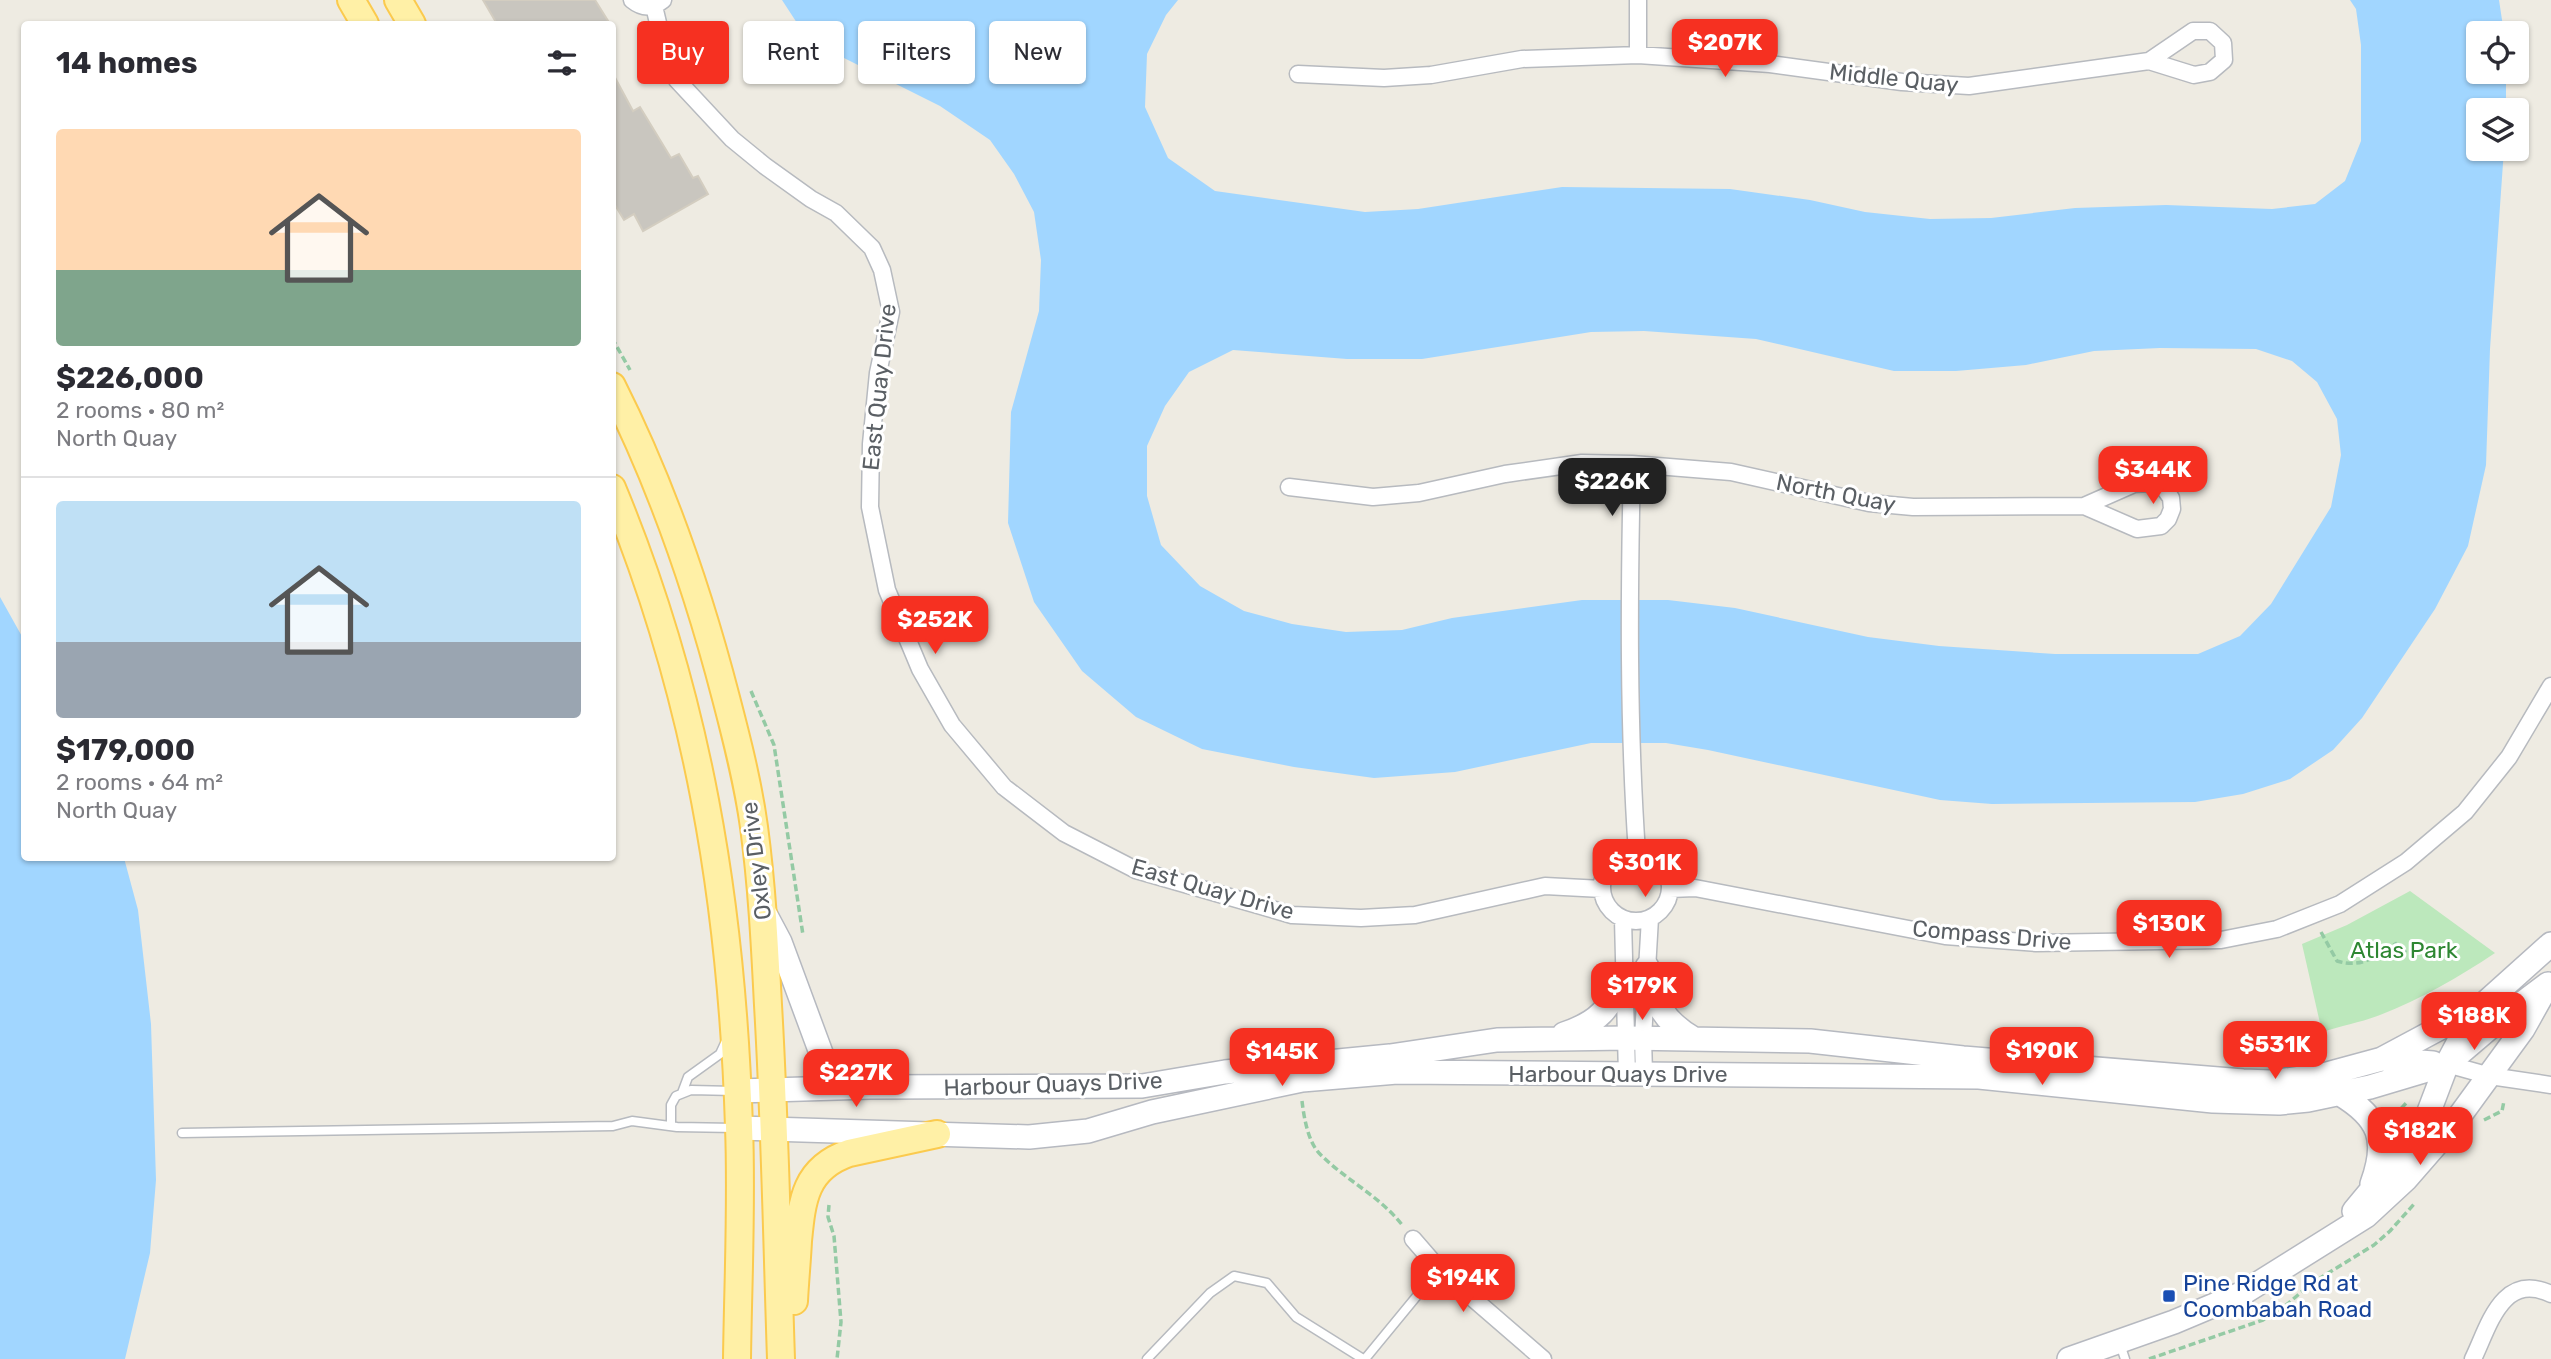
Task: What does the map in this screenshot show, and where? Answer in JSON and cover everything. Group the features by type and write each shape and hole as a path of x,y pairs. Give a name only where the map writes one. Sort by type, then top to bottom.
{"main road":[{"path":"351,0 363,21"},
{"path":"398,0 410,21"},
{"name":"Oxley Drive","path":"616,395 666,508 705,620 754,824 763,910 773,1090 780,1359"},
{"name":"Oxley Drive","path":"616,498 658,608 676,666 701,769 718,864 739,1128 737,1359"},
{"path":"789,1359 801,1210 810,1183 825,1165 838,1157 937,1134"}],"street":[{"path":"632,0 642,6 658,3"},
{"path":"1638,0 1638,55"},
{"name":"East Quay Drive","path":"658,3 667,61 677,80 732,139 811,199 836,213 856,231 872,248 882,270 891,312 878,373 871,444 870,507 887,590 920,669 952,725 1004,787 1065,833 1136,870 1292,915 1361,918 1415,915 1545,886 1601,889"},
{"name":"Middle Quay","path":"1298,74 1384,78 1431,75 1522,60 1638,55 1770,64 1902,82 1969,86 2149,61"},
{"name":"North Quay","path":"1289,487 1373,497 1419,493 1505,474 1582,463 1632,464 1731,471 1870,503 1913,507 2084,506"},
{"path":"1632,464 1629,572 1631,769 1637,853"},
{"path":"2151,483 2164,488 2171,498 2172,509 2161,526 2137,529 2084,506 2134,484 2151,483"},
{"name":"Compass Drive","path":"1670,889 1695,888 1945,936 2036,943 2221,940 2277,929 2340,904 2406,862 2465,812 2509,757 2551,686"},
{"path":"1637,853 1651,856 1661,864 1668,876 1670,889 1664,906 1650,918 1637,921 1616,915 1606,904 1601,889 1602,877 1608,867 1626,854 1637,853"},
{"path":"763,910 780,942 824,1061 830,1069 870,1087"},
{"path":"1635,1038 1647,967 1650,918"},
{"path":"1623,919 1625,977 1635,1038 1636,1074"},
{"path":"2335,1235 2413,1140 2427,1114 2447,1064 2474,1013 2551,944"},
{"path":"1647,967 1651,989 1658,1006 1683,1033 1694,1039"},
{"path":"1548,1039 1598,1019 1611,1005 1625,977"},
{"path":"2069,1359 2122,1350 2174,1322 2243,1293 2366,1216 2406,1179 2452,1125 2490,1076 2539,1003 2549,982"},
{"name":"Harbour Quays Drive","path":"739,1128 1029,1137 1088,1131 1152,1112 1302,1080 1397,1072 1979,1077 2246,1104 2308,1100 2340,1094 2447,1064 2549,982"},
{"path":"2382,1059 2451,1021 2474,1013"},
{"name":"Harbour Quays Drive","path":"737,1091 870,1087 1142,1086 1225,1072 1390,1056 1497,1040 1548,1039 1811,1041 1963,1058 2262,1081 2323,1075 2382,1059 2447,1064"},
{"path":"2447,1064 2490,1076 2551,1085"},
{"path":"2340,1094 2369,1116 2379,1136 2379,1163 2368,1193"},
{"path":"1413,1238 1438,1269 1543,1359"},
{"path":"2473,1359 2500,1301 2521,1289 2551,1294"}],"lane":[{"path":"671,1126 671,1105 676,1096 682,1093 688,1077 720,1054 733,1028"},
{"name":"Harbour Quays Drive","path":"682,1093 691,1090 737,1091"},
{"name":"Harbour Quays Drive","path":"183,1133 613,1126 632,1121 671,1126 739,1128"},
{"path":"1147,1359 1210,1293 1234,1276 1267,1283 1296,1317 1364,1359 1438,1269"}],"path":[{"path":"2321,932 2337,961 2352,965 2369,960 2397,943"},
{"path":"2392,946 2400,953 2407,950"},
{"path":"1301,1096 1304,1121 1317,1152 1390,1210 1413,1238"},
{"path":"2388,1121 2409,1100"}],"green space":[{"name":"Atlas Park","path":"2410,891 2495,953 2410,1002 2373,1017 2322,1032 2302,944 2347,925"}],"water":[{"path":"782,0 1178,0 1166,15 1147,54 1145,107 1168,158 1215,191 1365,212 1418,209 1562,187 1730,189 1810,200 1865,212 1930,219 1991,218 2075,208 2166,205 2272,209 2315,204 2345,181 2361,141 2361,45 2356,9 2350,0 2499,0 2502,21 2466,21 2466,84 2506,84 2506,98 2466,98 2466,161 2503,161 2490,349 2486,465 2468,546 2435,609 2362,718 2333,750 2290,779 2243,794 2195,802 1992,804 1940,800 1666,743 1591,743 1455,772 1374,778 1294,767 1202,749 1136,717 1082,671 1034,602 1008,523 1011,412 1039,311 1041,260 1034,212 1014,174 990,140 940,106 896,84 975,84 975,21 858,21 858,65 844,58 844,21 796,21","holes":["1644,331 1756,339 1894,371 1956,371 2026,365 2094,351 2160,348 2256,349 2292,361 2317,382 2337,419 2341,455 2331,507 2271,604 2240,636 2198,654 2055,654 1939,646 1868,637 1735,608 1668,600 1582,600 1452,618 1402,630 1346,632 1292,624 1244,611 1200,586 1161,545 1147,496 1147,446 1165,406 1189,372 1233,350 1347,359 1422,359 1591,332"]},
{"path":"0,597 21,635 21,861 125,861 138,910 151,1024 156,1180 150,1253 125,1359 0,1359"}],"building":[{"path":"483,0 595,0 608,21 495,21"},
{"path":"616,79 633,111 640,107 671,158 679,154 693,178 698,176 708,194 643,231 634,214 624,220 616,207"}],"place":[{"name":"Pine Ridge Rd at Coombabah Road","path":"2169,1296"}]}
